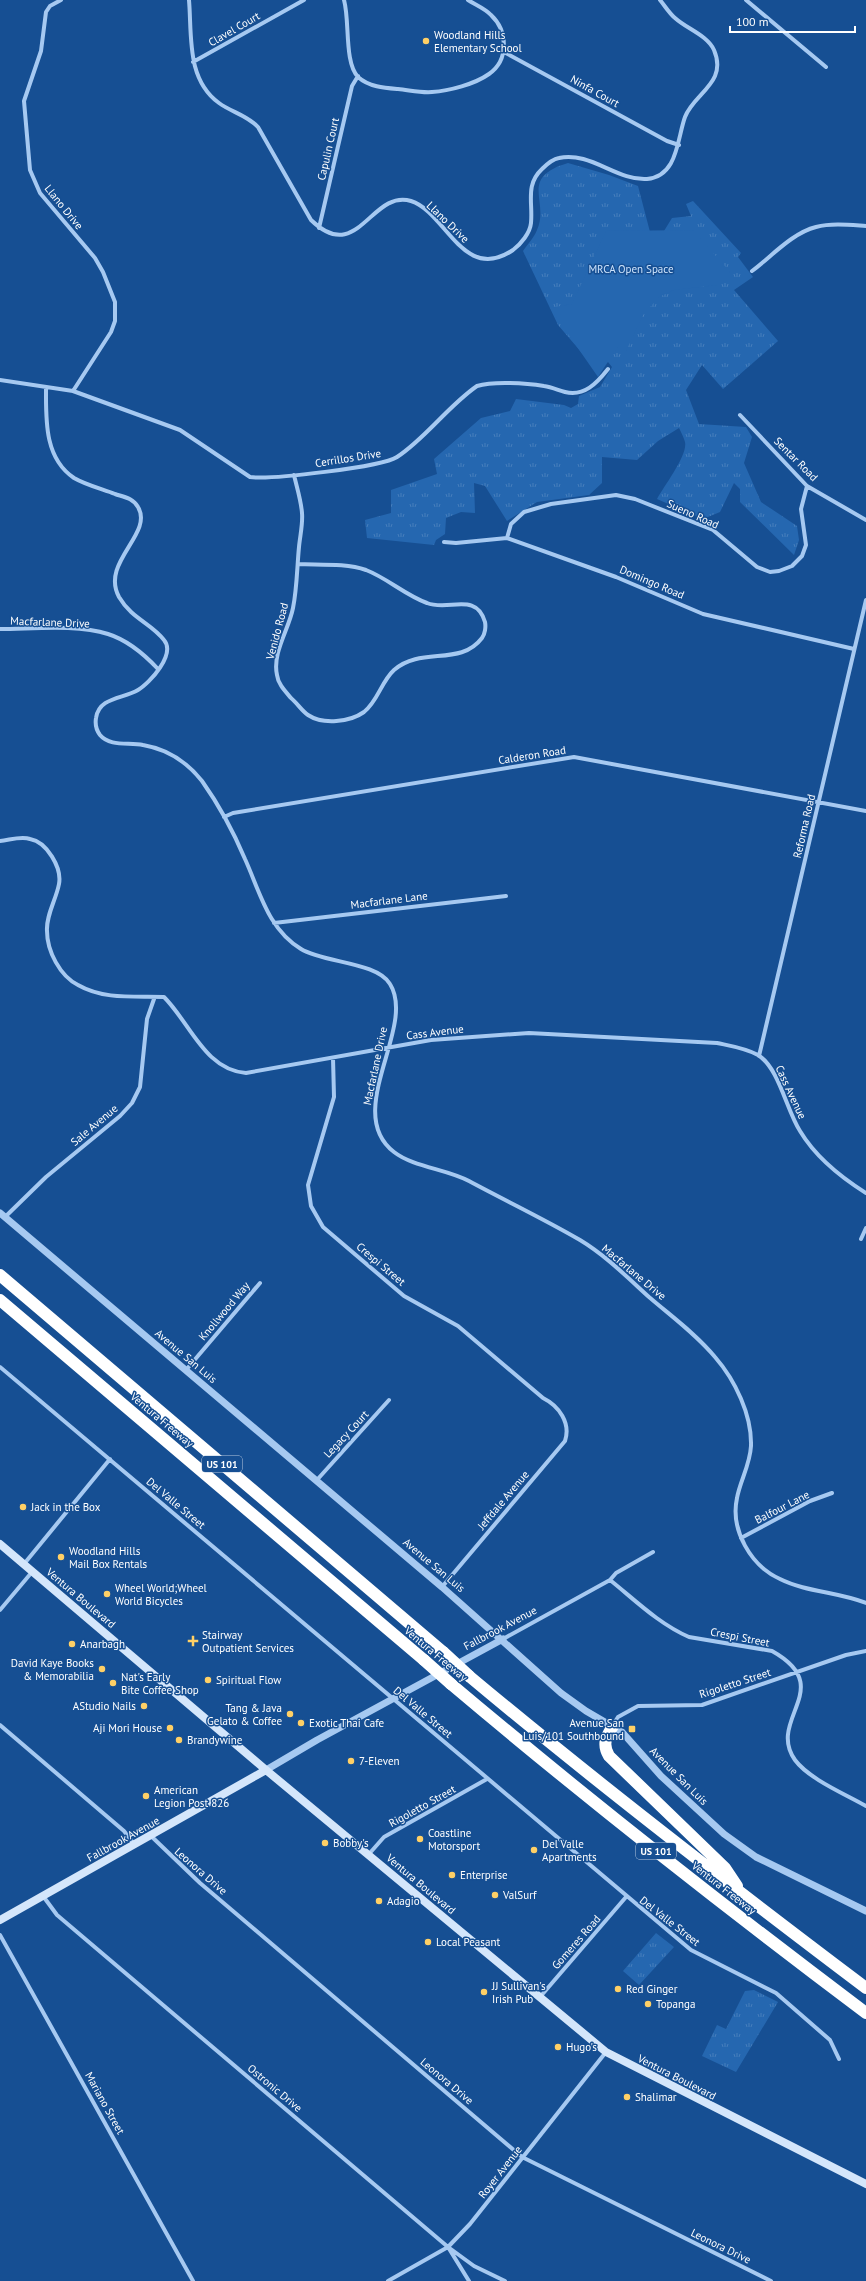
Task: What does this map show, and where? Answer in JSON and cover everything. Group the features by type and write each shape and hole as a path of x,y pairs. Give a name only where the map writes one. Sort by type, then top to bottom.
{"highway":[{"name":"Ventura Freeway","path":"0,1276 543,1737 743,1895 866,1988"},
{"name":"Ventura Freeway","path":"0,1300 525,1746 722,1904 866,2013"},
{"path":"613,1726 605,1740 605,1749 609,1756 725,1868 743,1895"}],"main road":[{"name":"Ventura Boulevard","path":"0,1544 266,1770 369,1854 539,1998 606,2052 866,2184"},
{"name":"Fallbrook Avenue","path":"0,1920 266,1770"}],"street":[{"name":"Llano Drive","path":"61,0 50,6 46,12 42,51 24,101 30,170 40,193 95,258 103,272 115,302 115,321 111,332 73,391"},
{"path":"189,0 193,62 205,88 219,103 252,121 258,127 310,220 319,228"},
{"name":"Clavel Court","path":"193,62 304,0"},
{"path":"344,0 349,26 350,58 358,76 379,88 431,92 441,91 480,79 491,73 498,64 504,52 504,39 500,26 491,14 468,0"},
{"name":"Llano Drive","path":"319,228 328,233 351,233 382,207 395,202 409,201 423,208 461,248 473,256 486,258 500,256 512,250 524,241 531,224 531,185 537,174 548,163 559,158 578,158 633,178 648,179 660,174 671,164 679,145 685,117 714,79 716,67 714,51 710,42 675,19 660,0"},
{"path":"746,0 826,67"},
{"name":"Ninfa Court","path":"504,52 667,141 679,145"},
{"name":"Capulin Court","path":"319,228 352,86 358,76"},
{"path":"752,271 801,233 815,227 827,225 866,226"},
{"name":"Cerrillos Drive","path":"73,391 180,430 250,477 260,479 294,476 392,460 477,386 487,383 544,386 566,392 578,392 587,389 598,382 608,369"},
{"path":"0,380 73,391"},
{"path":"46,388 47,427 52,450 61,466 75,479 133,500 140,510 142,519 139,527 116,566 116,588 118,594 134,617 164,639 168,648 167,657 158,669"},
{"name":"Sentar Road","path":"740,415 807,486 866,520"},
{"name":"Venido Road","path":"294,476 302,515 298,564 293,609 277,661 277,675 287,693 307,714 314,718 333,721 353,717 369,706 385,680 395,670 406,663 427,656 450,656 475,645 483,637 486,626 482,613 474,606 466,603 439,606 427,603 366,570 298,564"},
{"name":"Sueno Road","path":"507,538 511,524 524,512 551,504 616,495 635,499 713,530 757,567 770,572 779,571 792,566 802,556 806,545 801,509 807,486"},
{"name":"Domingo Road","path":"444,542 456,543 507,538 616,577 703,614 854,649"},
{"name":"Reforma Road","path":"759,1056 866,600"},
{"name":"Macfarlane Drive","path":"0,629 78,630 107,634 130,644 158,669 139,690 106,703 96,716 97,730 106,740 119,744 139,744 153,747 172,754 186,764 201,781 224,817 245,858 263,906 285,937 300,949 317,957 371,970 386,977 394,989 397,1002 374,1116 378,1134 392,1151 405,1159 456,1174 582,1241 695,1336 717,1359 736,1388 750,1424 751,1448 736,1501 736,1523 741,1538 753,1559 767,1572 782,1581 866,1603"},
{"name":"Calderon Road","path":"224,817 233,813 574,757 866,811"},
{"name":"Cass Avenue","path":"0,841 31,839 41,844 50,853 60,883 47,931 50,950 57,964 66,975 76,984 91,991 106,995 154,999 164,997 173,1006 213,1060 236,1072 246,1073 431,1040 529,1033 717,1044 745,1049 759,1056 772,1069 788,1110 800,1133 824,1160 851,1184 866,1193"},
{"name":"Macfarlane Lane","path":"274,923 506,896"},
{"name":"Sale Avenue","path":"2,1215 120,1116 132,1103 140,1088 147,1019 154,999"},
{"name":"Crespi Street","path":"333,1058 334,1097 308,1185 311,1206 323,1227 404,1296 458,1326 543,1398 552,1402 559,1409 565,1421"},
{"name":"Avenue San Luis","path":"2,1215 442,1586 572,1702 613,1726 633,1743 661,1776 739,1846 756,1857 866,1911"},
{"path":"861,1239 866,1228"},
{"name":"Knollwood Way","path":"186,1370 260,1283"},
{"name":"Del Valle Street","path":"0,1367 690,1950 776,1993 788,2001 830,2040 839,2059"},
{"name":"Legacy Court","path":"316,1481 389,1400"},
{"name":"Jeffdale Avenue","path":"442,1586 565,1441 568,1433 565,1421"},
{"path":"24,1564 110,1460"},
{"name":"Balfour Lane","path":"741,1538 810,1501 832,1493"},
{"name":"Fallbrook Avenue","path":"266,1770 610,1580 616,1573 653,1552"},
{"path":"0,1610 33,1571"},
{"name":"Crespi Street","path":"610,1580 664,1623 689,1637 772,1651 782,1657 796,1672 802,1689 801,1698 788,1727 787,1743 794,1758 803,1769 866,1806"},
{"name":"Rigoletto Street","path":"613,1726 618,1717 638,1706 702,1705 796,1672 866,1651"},
{"path":"0,1725 124,1831 135,1845"},
{"name":"Rigoletto Street","path":"369,1854 384,1837 487,1779"},
{"name":"Leonora Drive","path":"151,1836 200,1883 522,2158 771,2281"},
{"name":"Ostronic Drive","path":"43,1896 57,1915 448,2247 474,2266 505,2281"},
{"name":"Gomeres Road","path":"539,1998 626,1897"},
{"name":"Mariano Street","path":"0,1935 193,2281"},
{"name":"Royer Avenue","path":"388,2281 448,2247 470,2224 606,2052"},
{"path":"448,2247 469,2281"}],"green space":[{"path":"568,163 609,175 638,186 650,232 664,231 672,218 691,216 686,204 693,201 741,253 738,257 753,277 734,290 778,341 723,389 702,365 686,390 699,424 746,427 752,437 744,463 761,502 797,526 799,540 794,555 740,502 740,489 734,483 720,512 703,519 657,499 683,455 685,442 679,428 658,441 637,460 602,457 602,483 589,495 537,502 507,521 485,486 474,483 475,513 461,512 446,518 445,534 436,540 434,545 367,538 365,520 391,513 391,490 437,474 434,459 481,418 510,411 516,399 564,405 571,408 578,404 579,396 600,387 612,367 608,362 594,367 558,325 523,251 536,233 540,219 540,183 544,176 553,169"},
{"name":"MRCA Open Space","path":"693,230 730,272 717,285 674,290 659,297 643,315 626,351 619,345 598,377 550,308 572,304 606,231"},
{"path":"656,1933 674,1947 639,1985 623,1971"},
{"path":"754,1990 778,2002 736,2072 702,2056 717,2025 726,2029 745,1991"}],"place":[{"name":"Woodland Hills Elementary School","path":"426,41"},
{"name":"Jack in the Box","path":"23,1507"},
{"name":"Woodland Hills Mail Box Rentals","path":"61,1557"},
{"name":"Wheel World;Wheel World Bicycles","path":"107,1594"},
{"name":"Stairway Outpatient Services","path":"193,1641"},
{"name":"Anarbagh","path":"72,1644"},
{"name":"David Kaye Books & Memorabilia","path":"102,1669"},
{"name":"Spiritual Flow","path":"208,1680"},
{"name":"Nat's Early Bite Coffee Shop","path":"113,1683"},
{"name":"AStudio Nails","path":"144,1706"},
{"name":"Tang & Java Gelato & Coffee","path":"290,1714"},
{"name":"Exotic Thai Cafe","path":"301,1723"},
{"name":"Aji Mori House","path":"170,1728"},
{"name":"Avenue San Luis/101 Southbound","path":"632,1729"},
{"name":"Brandywine","path":"179,1740"},
{"name":"7-Eleven","path":"351,1761"},
{"name":"American Legion Post 826","path":"146,1796"},
{"name":"Coastline Motorsport","path":"420,1839"},
{"name":"Bobby's","path":"325,1843"},
{"name":"Del Valle Apartments","path":"534,1850"},
{"name":"Enterprise","path":"452,1875"},
{"name":"ValSurf","path":"495,1895"},
{"name":"Adagio","path":"379,1901"},
{"name":"Local Peasant","path":"428,1942"},
{"name":"Red Ginger","path":"618,1989"},
{"name":"JJ Sullivan's Irish Pub","path":"484,1992"},
{"name":"Topanga","path":"648,2004"},
{"name":"Hugo's","path":"558,2047"},
{"name":"Shalimar","path":"627,2097"}]}
